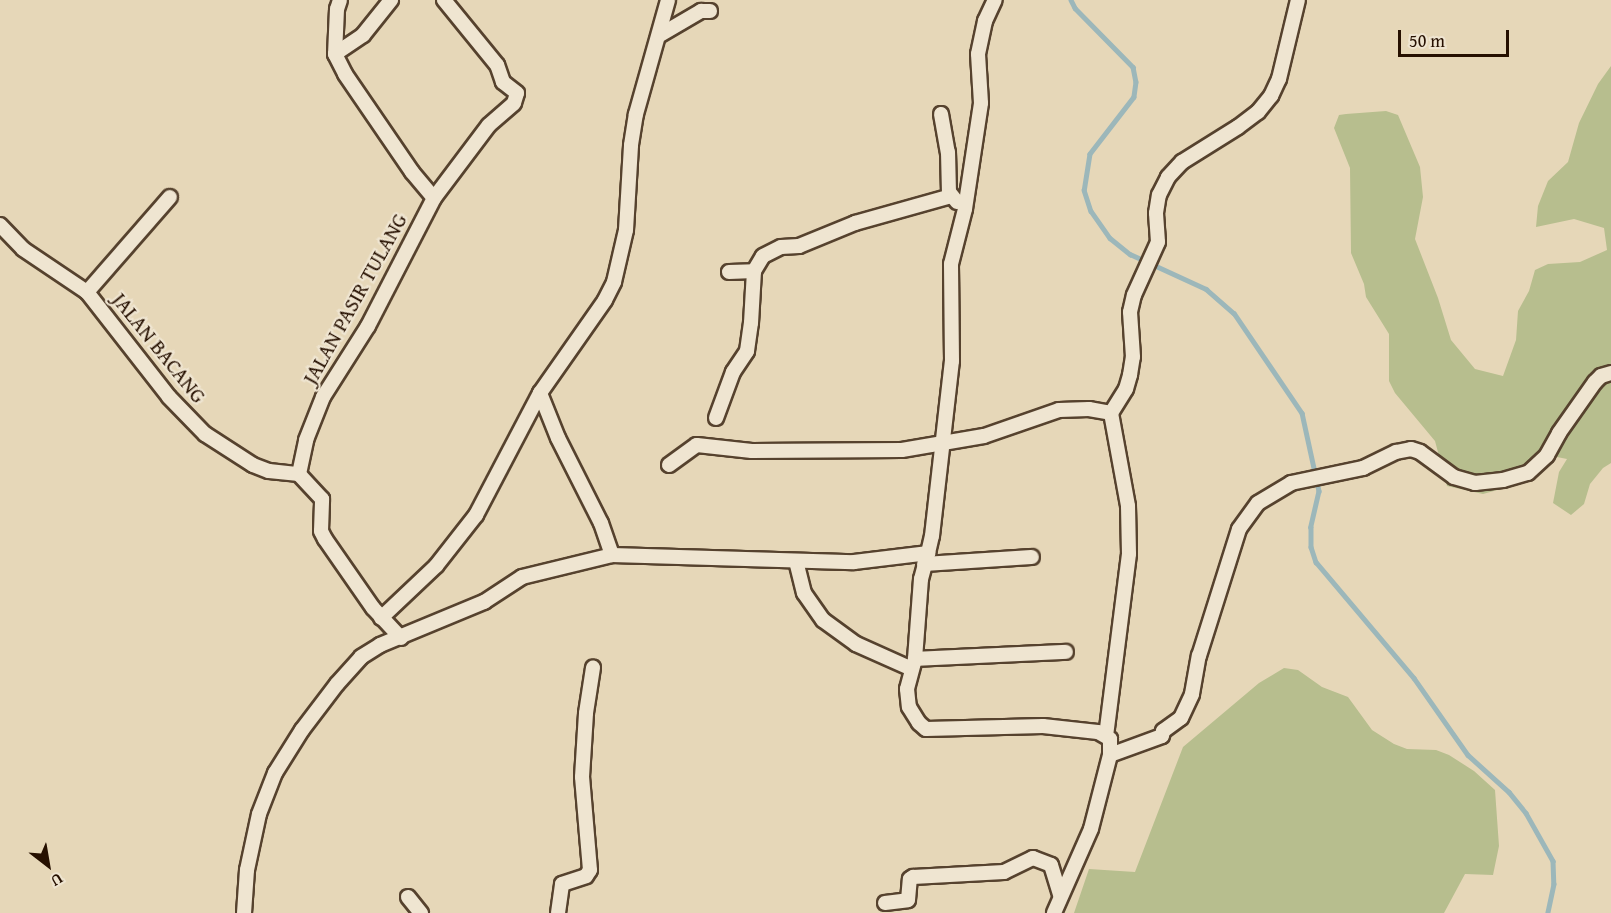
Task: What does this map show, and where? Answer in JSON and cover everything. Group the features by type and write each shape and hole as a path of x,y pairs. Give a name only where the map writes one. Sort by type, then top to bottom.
{"street":[{"path":"340,0 337,9 335,54 345,74 412,172 434,198"},
{"path":"335,54 363,35 391,0"},
{"name":"JALAN PASIR TULANG","path":"299,474 306,440 323,397 368,326 434,198 489,125 514,103 518,93 503,82 497,65 444,0"},
{"path":"381,618 436,566 476,515 540,393 605,300 617,272 626,230 631,145 636,114 668,0"},
{"path":"995,0 985,21 978,54 981,103 965,209 951,264 952,361 931,543 926,558 914,664 907,689 909,707 919,723 926,729 1043,726 1098,732 1110,739 1110,756 1091,829 1054,913"},
{"path":"1106,735 1130,554 1128,506 1111,413 1126,389 1130,375 1133,357 1130,312 1140,281 1154,256 1158,242 1156,213 1159,195 1168,177 1182,162 1258,112 1271,96 1279,79 1298,0"},
{"path":"660,34 701,11 710,11"},
{"path":"941,114 948,152 951,196 965,209"},
{"path":"716,418 733,372 747,351 752,322 754,271 763,256 781,248 799,246 855,223 951,196"},
{"path":"87,292 170,197"},
{"name":"JALAN BACANG","path":"0,225 23,249 87,292 170,397 205,434 253,465 269,471 299,474"},
{"path":"729,272 754,271"},
{"path":"1110,756 1161,736 1163,731 1181,718 1192,694 1199,656 1239,529 1258,503 1291,483 1364,468 1396,452 1411,449 1420,452 1454,477 1475,483 1503,480 1528,472 1547,455 1558,433 1595,382 1601,376 1611,373"},
{"path":"540,393 558,438 602,523 612,555"},
{"path":"669,465 697,445 752,451 902,450 984,436 1059,410 1111,413"},
{"path":"299,474 321,499 321,531 325,539 381,618 401,638"},
{"path":"244,913 249,859 259,814 274,772 302,730 361,657 380,645 484,602 522,577 573,562 612,555 854,562 926,558 1032,557"},
{"path":"796,561 804,593 823,620 856,644 914,664 1066,652"},
{"path":"558,913 562,884 586,876 590,870 582,777 586,713 593,668"},
{"path":"885,903 908,900 913,877 1004,872 1032,858 1051,865 1060,895"},
{"path":"408,897 421,913"}],"green space":[{"path":"1611,66 1611,463 1603,468 1590,484 1584,504 1571,515 1553,503 1559,472 1567,459 1557,457 1526,482 1483,494 1447,486 1435,441 1395,393 1389,381 1389,334 1366,297 1364,284 1351,253 1350,168 1334,128 1339,115 1386,111 1398,115 1420,167 1423,197 1415,239 1438,298 1451,340 1475,369 1503,376 1516,340 1518,311 1529,291 1535,270 1548,264 1580,262 1607,250 1604,228 1574,219 1536,227 1538,206 1548,181 1568,162 1579,123 1598,84"},
{"path":"1284,668 1298,670 1322,687 1348,697 1372,730 1394,744 1407,749 1436,750 1449,755 1474,771 1495,790 1499,846 1493,875 1465,874 1444,913 1074,913 1089,869 1135,872 1183,747 1259,683"}],"waterway":[{"path":"1071,0 1075,8 1133,67 1136,82 1134,97 1090,154 1084,190 1091,211 1110,238 1130,254 1206,289 1234,313 1302,413 1319,491 1311,527 1311,547 1316,562 1414,678 1468,755 1509,792 1526,813 1553,861 1554,884 1548,913"}]}
